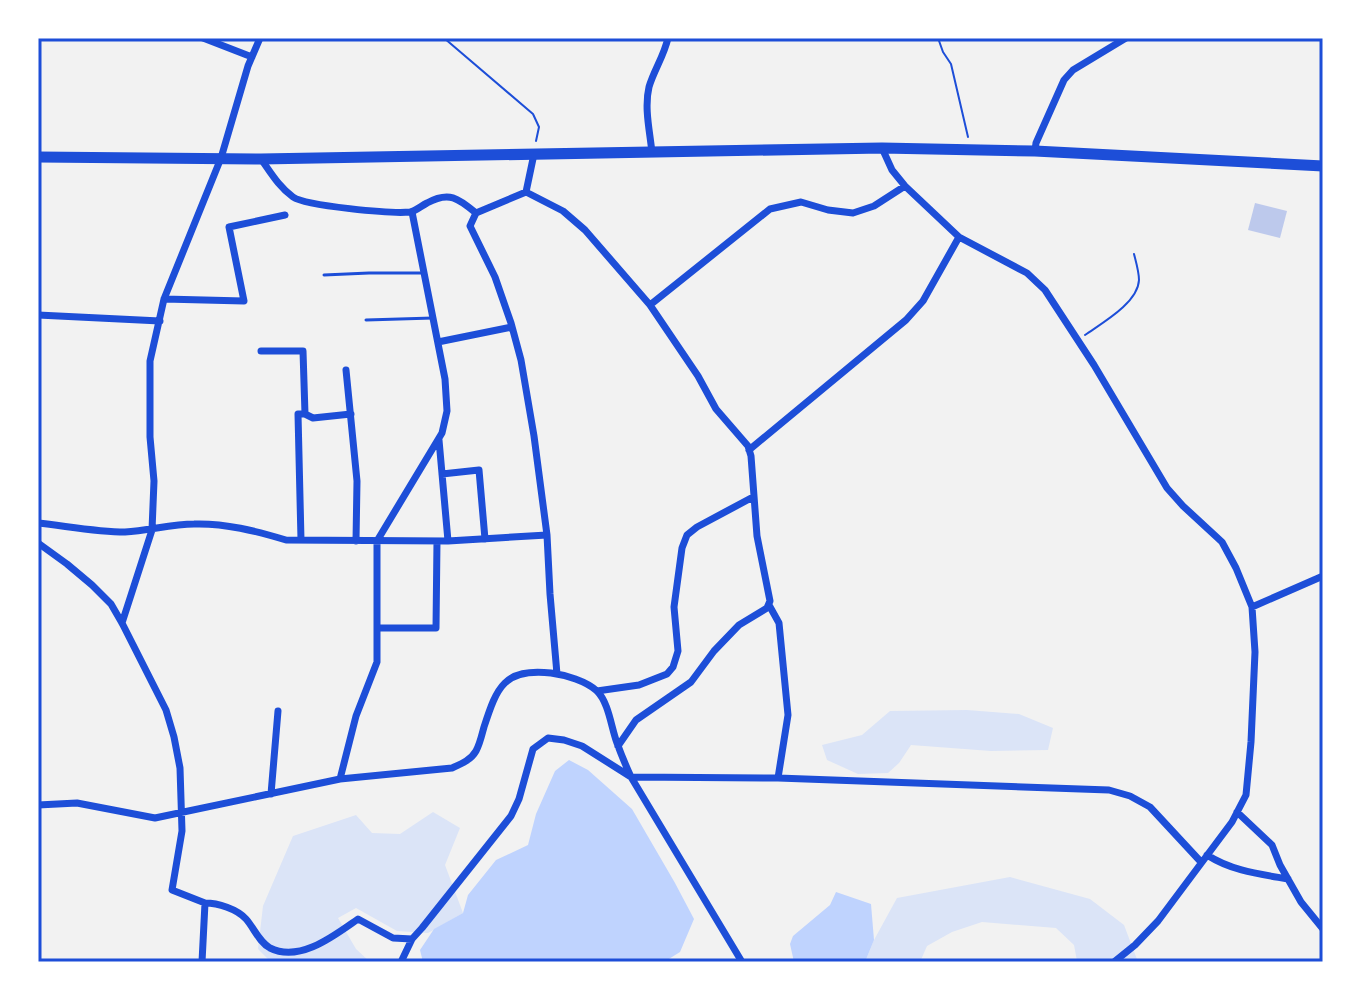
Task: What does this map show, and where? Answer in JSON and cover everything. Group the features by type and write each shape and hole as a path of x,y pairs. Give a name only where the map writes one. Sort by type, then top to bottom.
{"highway":[{"path":"38,157 261,159 882,148 1035,151 1323,166"}],"street":[{"path":"203,38 252,57"},
{"path":"122,623 152,530 154,481 150,437 150,361 164,299 221,158 248,66 260,38"},
{"path":"652,153 648,93 668,38"},
{"path":"1035,151 1064,80 1073,70 1126,38"},
{"path":"882,148 892,170 905,186 959,237 1027,273 1045,290 1167,488 1222,542 1252,607 1255,652 1246,795 1232,822 1158,921 1114,962"},
{"path":"526,192 534,154"},
{"path":"261,159 278,184 296,199 362,210 412,212 446,196 459,198 476,213"},
{"path":"650,305 770,209 801,202 853,213 874,206 905,186"},
{"path":"557,674 547,535 521,360 495,277 470,226 476,213 526,192 563,211 585,230 650,305 698,376 716,409 748,446 757,536 769,605 779,623 788,715 778,778"},
{"path":"340,779 356,716 377,662 377,541 439,437 447,411 445,379 412,212"},
{"path":"164,299 244,301 229,227 285,215"},
{"path":"749,450 906,320 923,301 959,237"},
{"path":"38,315 160,321"},
{"path":"438,342 512,327"},
{"path":"261,351 303,351 305,414"},
{"path":"346,370 357,481 356,541"},
{"path":"301,540 298,414 313,418 351,414"},
{"path":"439,437 448,541"},
{"path":"442,474 479,470 485,539"},
{"path":"597,691 639,685 667,674 673,667 678,651 675,595 687,535 753,497"},
{"path":"38,523 122,532 191,523 219,525 286,540 448,541 547,535"},
{"path":"378,628 436,628 437,541"},
{"path":"38,543 67,564 111,604 166,710 180,768 182,814 172,890 205,903 217,903 244,916 269,948 286,952 317,945 358,919 393,938 412,939"},
{"path":"1252,607 1323,576"},
{"path":"618,746 636,720 691,682 739,625 769,605"},
{"path":"38,805 77,803 155,818 340,779 452,768 466,762 476,752 494,697 504,684 516,675 533,671 557,674 584,682 597,691 631,777 742,962"},
{"path":"271,794 278,711"},
{"path":"401,962 412,939 511,816 533,749 548,738 564,740 595,753 631,777 778,778 1109,790 1130,796 1150,807 1204,859 1238,870 1288,879"},
{"path":"1237,812 1272,845 1301,902 1323,929"},
{"path":"202,962 205,903"}],"lane":[{"path":"324,275 424,273"},
{"path":"366,320 433,318"},
{"path":"38,962 44,962"}],"path":[{"path":"444,38 533,114 539,127 534,154"},
{"path":"938,38 951,64 971,149"},
{"path":"1078,340 1131,301 1139,280 1134,254"}],"shaded area":[{"path":"967,710 1019,714 1053,728 1048,750 991,751 911,745 888,773 858,774 827,760 822,745 862,735 890,711"},
{"path":"433,812 460,828 445,865 463,913 428,933 397,931 356,908 338,918 356,949 370,962 271,962 258,949 263,906 293,836 356,815 372,833 400,834"},
{"path":"1010,877 1090,899 1124,925 1138,962 1080,962 1077,961 1074,945 1056,928 982,922 952,932 927,946 920,962 865,962 897,898"}],"water":[{"path":"569,760 588,770 632,809 675,883 694,919 680,952 664,962 423,962 420,950 434,929 463,913 468,895 496,860 528,845 536,814 555,771"},
{"path":"836,892 871,904 874,940 865,962 794,962 790,944 793,936 830,905"}],"building":[{"path":"1255,203 1287,211 1280,238 1248,230"}]}
